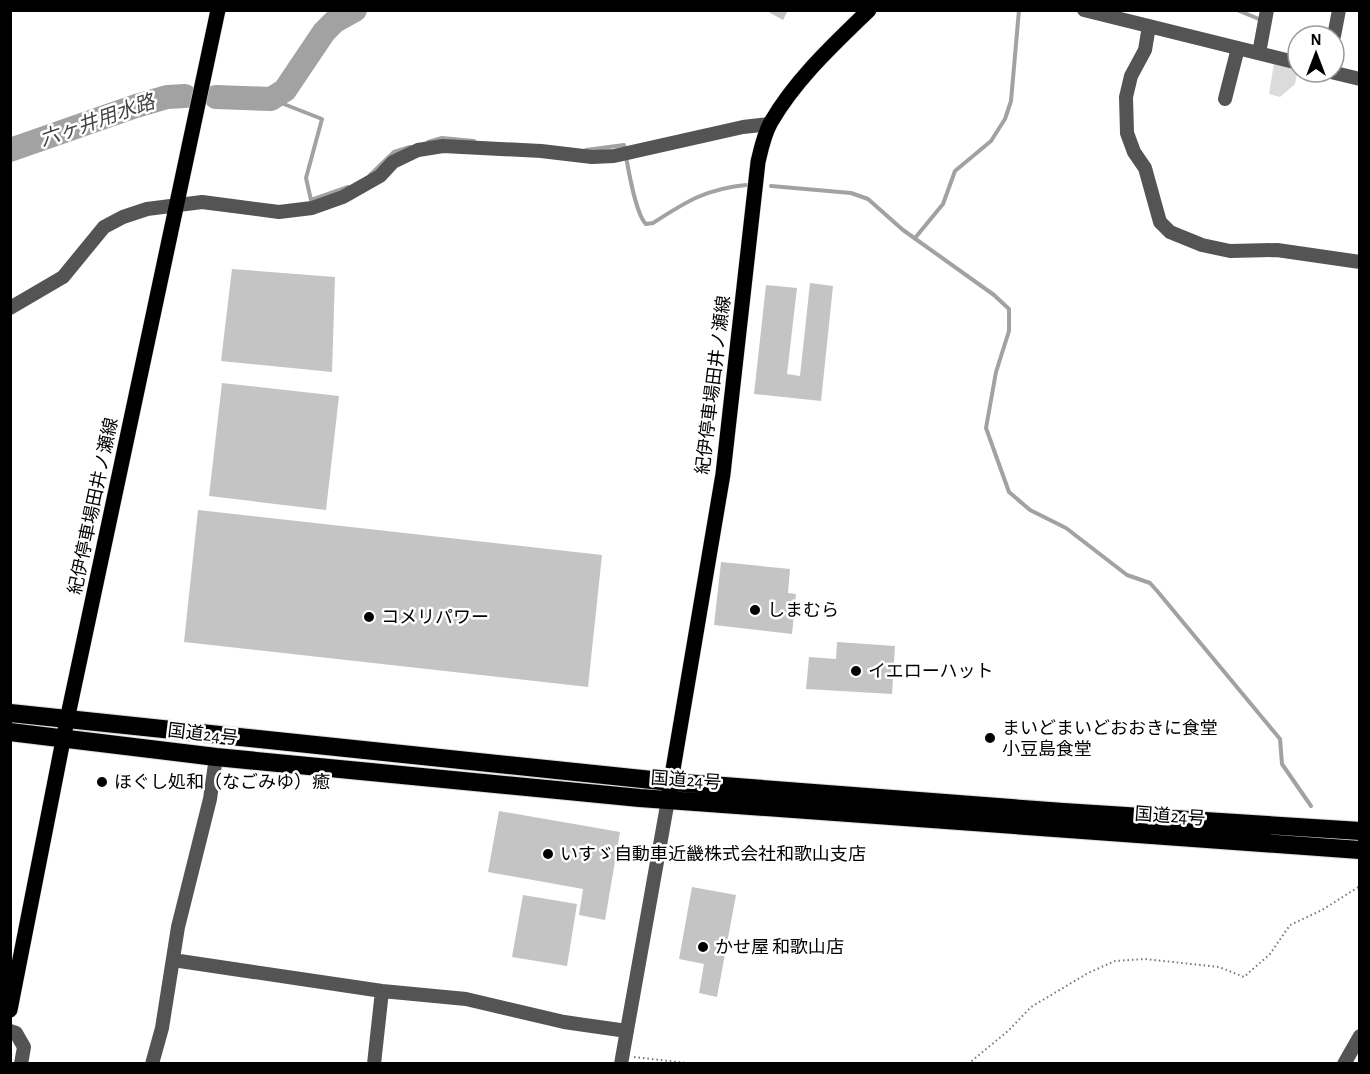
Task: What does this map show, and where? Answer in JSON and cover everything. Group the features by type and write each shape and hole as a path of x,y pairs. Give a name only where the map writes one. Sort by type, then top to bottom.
{"highway":[{"name":"国道24号","path":"10,713 669,791 1359,831"},
{"name":"国道24号","path":"10,732 216,757 669,791 1359,850"}],"main road":[{"name":"紀伊停車場田井ノ瀬線","path":"10,1010 67,720 218,10"},
{"name":"紀伊停車場田井ノ瀬線","path":"669,791 723,474 758,162 770,124 805,74 869,10"}],"street":[{"path":"1084,10 1286,60"},
{"path":"1259,53 1267,10"},
{"path":"1149,26 1144,51 1131,76 1126,96 1127,133 1134,152 1144,168 1160,222 1170,232 1202,245 1230,251 1277,250 1359,262"},
{"path":"1225,99 1238,48"},
{"path":"10,308 63,277 104,227 123,216 147,209 202,202 279,212 312,208 343,197 380,176 393,162 418,150 443,146 541,151 592,157 614,156 710,134 770,124"},
{"path":"152,1064 162,1028 178,927 210,799 216,757"},
{"path":"622,1060 669,791"},
{"path":"173,960 382,991 466,999 564,1022 627,1031"},
{"path":"374,1064 382,991"},
{"path":"10,1031 16,1033 24,1047 21,1064"},
{"path":"1344,1064 1359,1036"}],"path":[{"path":"968,1064 1008,1031 1031,1007 1088,973 1115,961 1145,959 1219,967 1244,977 1270,954 1290,925 1322,910 1359,886"},
{"path":"622,1060 647,1057 697,1064"}],"shaded area":[{"path":"1274,63 1286,66 1286,84 1295,84 1280,97 1269,94"}],"building":[{"path":"765,10 788,10 783,20"},
{"path":"232,269 335,277 332,372 221,361"},
{"path":"810,283 833,286 821,401 754,394 766,285 797,288 787,374 800,376"},
{"path":"222,383 339,396 326,510 209,496"},
{"path":"198,510 602,555 588,687 184,642"},
{"name":"しまむら","path":"721,562 790,569 788,593 796,594 792,634 714,625"},
{"path":"837,642 895,646 892,694 806,689 809,657 836,659"},
{"path":"499,811 620,832 605,920 579,915 583,889 488,872"},
{"path":"692,887 736,895 717,997 699,993 704,964 679,959"},
{"path":"523,895 577,904 567,966 512,957"}],"waterway":[{"name":"六ヶ井用水路","path":"216,97 271,99 285,90 324,32 335,21 355,10"},
{"path":"915,238 943,204 955,171 991,141 1005,119 1011,101 1019,10"},
{"path":"1237,10 1259,19"},
{"name":"六ヶ井用水路","path":"10,150 136,106 167,97 185,96"},
{"path":"271,99 322,119 306,178 311,200 348,187"},
{"path":"428,142 442,138 474,141"},
{"path":"586,150 624,145 638,210 646,224 653,223 687,202 708,193 746,185"},
{"path":"370,175 394,152 410,147"},
{"path":"771,186 851,193 868,199 903,230 994,295 1009,309 1009,331 996,372 986,428 1009,492 1030,510 1066,528 1127,575 1150,583 1280,739 1282,764 1311,806"}],"place":[{"name":"しまむら","path":"755,610"},
{"name":"コメリパワー","path":"369,617"},
{"name":"イエローハット","path":"856,671"},
{"name":"まいどまいどおおきに食堂 小豆島食堂","path":"990,738"},
{"name":"ほぐし処和（なごみゆ）癒","path":"102,782"},
{"name":"いすゞ自動車近畿株式会社和歌山支店","path":"548,854"},
{"name":"かせ屋 和歌山店","path":"703,947"}]}
